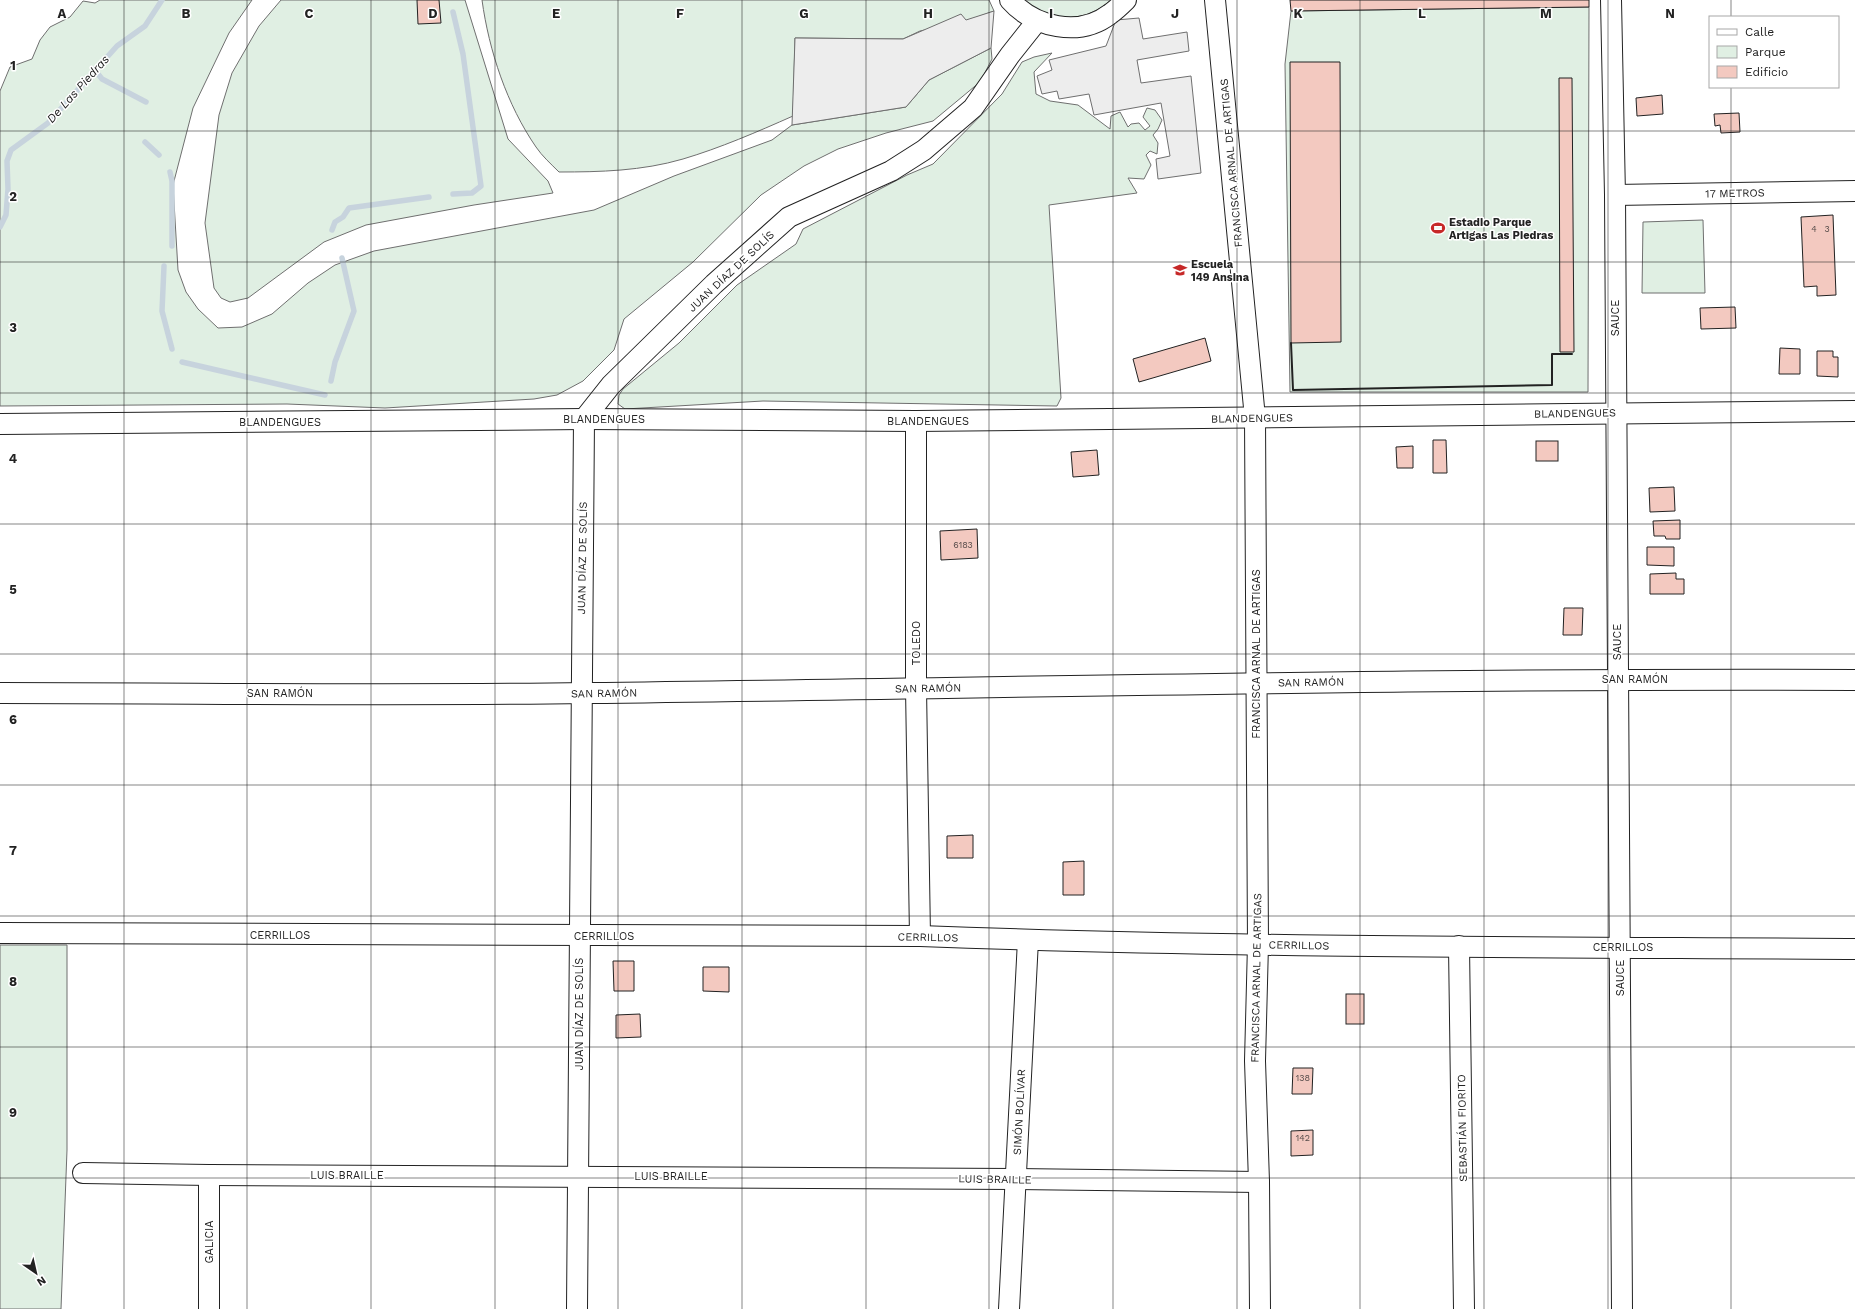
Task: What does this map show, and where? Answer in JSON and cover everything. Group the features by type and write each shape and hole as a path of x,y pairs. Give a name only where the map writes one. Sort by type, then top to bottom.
{"street":[{"path":"1010,0 1018,9 1037,21 1061,27 1086,25 1109,15 1126,0"},
{"name":"FRANCISCA ARNAL DE ARTIGAS","path":"1216,0 1255,418 1258,944 1255,1061 1259,1182 1260,1309"},
{"name":"SAUCE","path":"1611,0 1615,196 1622,1309"},
{"name":"JUAN DÍAZ DE SOLÍS","path":"577,1309 584,419 611,385 714,284 789,218 891,171 924,150 973,108 1010,55 1037,21"},
{"name":"17 METROS","path":"1615,196 1855,192"},
{"name":"BLANDENGUES","path":"0,424 584,419 916,421 1855,411"},
{"name":"TOLEDO","path":"916,421 916,688 920,936"},
{"name":"SAN RAMÓN","path":"0,693 581,694 1256,682 1618,679 1855,680"},
{"name":"CERRILLOS","path":"0,933 920,936 1028,940 1258,944 1855,949"},
{"name":"SIMÓN BOLÍVAR","path":"1009,1309 1028,940"},
{"name":"SEBASTIÁN FIORITO","path":"1459,946 1464,1309"},
{"name":"LUIS BRAILLE","path":"83,1173 209,1175 1016,1178 1259,1182"},
{"name":"GALICIA","path":"209,1175 209,1309"}],"green space":[{"path":"100,0 252,0 229,33 193,108 173,185 178,270 186,292 198,309 218,328 242,327 272,314 308,283 335,265 374,251 594,210 674,176 772,140 792,125 906,107 929,80 991,48 992,59 980,82 933,121 886,133 838,149 804,166 761,195 693,262 624,319 614,350 583,381 557,395 534,399 385,408 287,404 0,406 0,91 10,67 32,59 40,40 50,27 70,17 83,1 95,3"},
{"path":"281,0 465,0 508,139 548,181 553,193 474,205 366,225 324,242 248,298 230,302 221,298 214,288 205,223 219,115 232,73 259,26"},
{"path":"482,0 989,0 994,11 966,21 920,31 903,39 795,38 793,116 725,145 668,163 621,170 559,172 536,147 516,113 501,77 489,39"},
{"path":"1020,0 1111,0 1097,10 1081,16 1064,18 1044,15"},
{"name":"Estadio Parque Artigas Las Piedras","path":"1589,7 1588,392 1290,392 1285,64 1291,11"},
{"path":"1052,53 1034,72 1036,94 1050,101 1078,105 1110,129 1111,116 1120,112 1128,127 1131,124 1139,123 1145,130 1150,126 1143,117 1147,108 1155,110 1162,120 1158,129 1153,135 1158,143 1157,154 1150,151 1146,155 1151,165 1144,179 1128,178 1137,193 1049,205 1061,398 1057,406 763,401 625,409 618,404 619,395 623,389 679,343 737,285 796,244 803,229 907,175 933,164 1002,94 1022,62 1034,57"},
{"path":"1703,220 1705,293 1642,293 1643,222"},
{"path":"0,945 67,945 67,1150 61,1309 0,1309"}],"shaded area":[{"path":"994,11 991,48 929,80 906,107 792,125 795,38 903,39 961,14 966,20"},
{"path":"1139,18 1143,39 1187,32 1189,51 1137,60 1141,83 1191,76 1201,173 1158,179 1156,159 1170,156 1161,103 1094,115 1089,94 1059,99 1057,91 1042,94 1037,76 1052,70 1049,60 1106,46 1116,20"}],"building":[{"path":"417,0 439,0 441,23 418,24"},
{"path":"1290,0 1589,0 1589,7 1291,11"},
{"path":"1290,62 1340,62 1341,342 1291,343"},
{"path":"1559,78 1572,78 1574,352 1560,352"},
{"path":"1662,95 1663,114 1637,116 1636,98"},
{"path":"1739,113 1740,132 1721,133 1720,125 1715,126 1714,114"},
{"path":"1833,215 1836,295 1817,296 1817,286 1804,287 1801,217"},
{"path":"1735,307 1736,328 1701,329 1700,308"},
{"path":"1205,338 1211,361 1139,382 1133,359"},
{"path":"1780,348 1800,349 1800,374 1779,374"},
{"path":"1817,351 1833,351 1833,357 1838,357 1838,377 1817,376"},
{"path":"1433,440 1446,440 1447,473 1433,473"},
{"path":"1536,441 1558,441 1558,461 1536,461"},
{"path":"1413,446 1413,468 1397,468 1396,447"},
{"path":"1097,450 1099,475 1073,477 1071,452"},
{"path":"1674,487 1675,511 1650,512 1649,488"},
{"path":"1680,520 1680,539 1666,539 1665,536 1654,536 1653,521"},
{"path":"977,529 978,558 941,560 940,531"},
{"path":"1647,547 1674,547 1674,566 1647,565"},
{"path":"1676,573 1676,579 1684,579 1684,594 1650,594 1650,574"},
{"path":"1564,608 1583,608 1582,635 1563,635"},
{"path":"973,835 973,858 947,858 947,836"},
{"path":"1084,861 1084,895 1063,895 1063,862"},
{"path":"613,961 634,961 634,991 614,991"},
{"path":"703,967 729,967 729,992 703,991"},
{"path":"1346,994 1364,994 1364,1024 1346,1024"},
{"path":"640,1014 641,1037 616,1038 616,1015"},
{"path":"1293,1068 1313,1068 1312,1094 1292,1094"},
{"path":"1313,1130 1313,1155 1291,1156 1291,1131"}],"waterway":[{"name":"De Las Piedras","path":"0,227 6,215 8,189 7,161 11,150 48,123 117,46 145,26 162,0"},
{"path":"453,12 463,54 481,186 472,193 453,194"},
{"path":"94,69 102,79 146,102"},
{"path":"145,142 159,155"},
{"path":"170,172 172,181 172,246"},
{"path":"332,230 335,222 343,217 349,208 429,197"},
{"path":"331,381 335,362 354,311 342,258"},
{"path":"164,266 162,311 172,349"},
{"path":"182,362 325,395"}],"wall":[{"path":"1291,343 1293,390 1552,385 1552,354 1572,354"}],"place":[{"name":"Estadio Parque Artigas Las Piedras","path":"1438,228"},
{"name":"Escuela 149 Ansina","path":"1180,270"}]}
